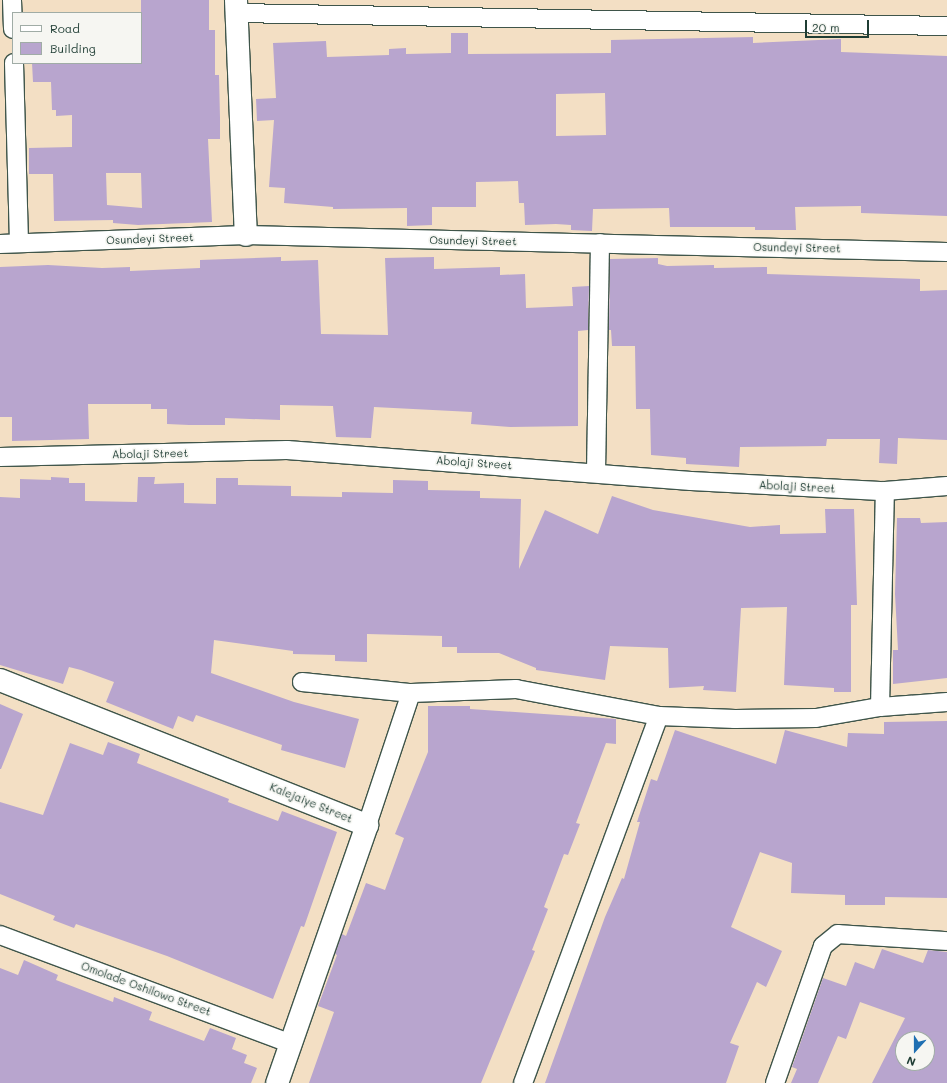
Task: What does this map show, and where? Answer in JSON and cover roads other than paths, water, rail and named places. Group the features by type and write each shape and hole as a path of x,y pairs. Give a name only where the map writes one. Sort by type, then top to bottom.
{"street":[{"path":"12,0 12,12"},
{"path":"246,235 236,7 947,26"},
{"path":"14,64 19,243"},
{"name":"Osundeyi Street","path":"0,244 246,235 947,252"},
{"path":"596,472 600,243"},
{"name":"Abolaji Street","path":"0,458 287,450 596,472 691,481 885,491 947,486"},
{"path":"880,707 885,491"},
{"name":"Kalejaiye Street","path":"0,680 367,825 292,1044 277,1083"},
{"path":"302,682 411,693 516,689 659,716 735,719 816,718 880,707 947,702"},
{"path":"367,825 411,693"},
{"path":"523,1083 659,716"},
{"path":"776,1083 822,946 838,934 947,941"},
{"name":"Omolade Oshilowo Street","path":"0,935 292,1044"}]}
